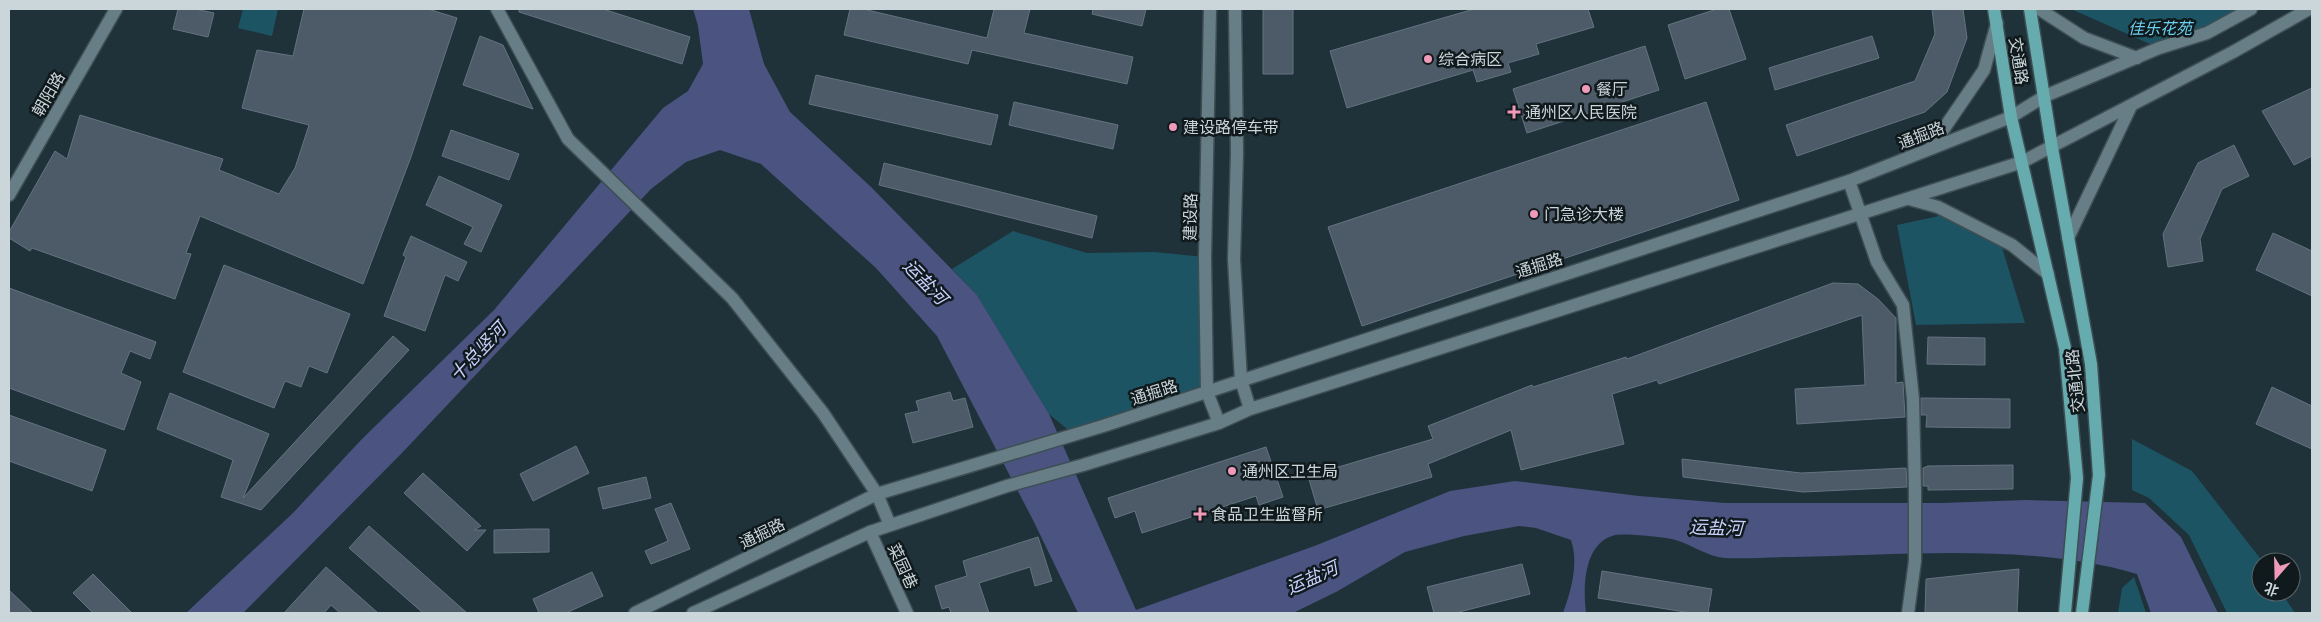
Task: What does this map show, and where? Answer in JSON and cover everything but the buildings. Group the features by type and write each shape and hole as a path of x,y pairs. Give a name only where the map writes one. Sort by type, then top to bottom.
{"main road":[{"name":"朝阳路","path":"9,195 116,9"},
{"path":"498,9 568,139 732,298 823,413 877,494 890,525"},
{"name":"建设路","path":"1210,9 1206,257 1207,392 1219,423"},
{"path":"1235,9 1237,152 1234,259 1241,380 1250,409"},
{"name":"交通路","path":"1994,9 2011,117 2022,162"},
{"name":"交通路","path":"2030,9 2052,148"},
{"path":"2039,9 2084,38 2136,58"},
{"path":"2045,96 2136,58 2207,33 2251,9"},
{"path":"693,613 870,532 890,525 1007,486 1083,466 1219,423 1250,409 2022,162 2052,148 2310,9"},
{"path":"1930,149 1984,70 1996,23"},
{"name":"通掘路","path":"635,613 877,494 992,460 1072,433 1103,426 1849,181 2011,117 2045,96"},
{"path":"2068,238 2131,106"},
{"name":"交通北路","path":"2052,148 2091,364 2099,475 2082,613"},
{"name":"交通北路","path":"2022,162 2065,348 2077,478 2066,613"},
{"path":"1849,181 1862,214 1877,262 1904,304 1913,399 1915,492 1915,561 1908,613"},
{"path":"1909,199 1938,207 2012,245 2048,274"},
{"name":"菜园巷","path":"870,532 907,613"}],"green space":[{"path":"243,9 278,9 272,36 238,28"},
{"name":"佳乐花苑","path":"2071,9 2251,9 2159,48"},
{"path":"1953,213 2001,244 2025,323 1916,325 1897,225"},
{"path":"1013,231 1087,253 1154,252 1205,257 1207,392 1072,433 1049,414 977,295 952,269"},
{"path":"2132,439 2192,471 2255,552 2251,552 2251,602 2288,602 2295,613 2227,613 2189,535 2149,498 2132,490"},
{"path":"2134,577 2146,613 2118,613 2122,588"}],"water":[{"path":"693,9 749,9 764,64 790,112 871,187 977,295 1049,414 1136,610 1317,545 1450,491 1515,481 1639,496 1725,503 1942,503 2026,500 2145,503 2181,537 2218,613 2151,613 2137,574 2097,564 2054,558 2011,554 1923,553 1725,558 1712,555 1672,539 1626,534 1615,535 1604,540 1591,557 1585,579 1586,613 1563,613 1569,596 1574,567 1571,540 1536,528 1519,526 1464,536 1405,552 1336,592 1293,613 1078,613 1033,520 937,336 876,268 761,164 720,150 686,162 651,189 401,454 243,613 186,613 293,513 361,440 494,310 663,108 688,91 703,64 698,26"}],"place":[{"name":"综合病区","path":"1428,59"},
{"name":"餐厅","path":"1586,89"},
{"name":"通州区人民医院","path":"1514,112"},
{"name":"建设路停车带","path":"1173,127"},
{"name":"门急诊大楼","path":"1534,214"},
{"name":"通州区卫生局","path":"1232,471"},
{"name":"食品卫生监督所","path":"1200,514"}],"water label":[{"name":"运盐河","path":"925,282"},
{"name":"十总竖河","path":"478,352"},
{"name":"运盐河","path":"1716,528"},
{"name":"运盐河","path":"1312,578"}]}
